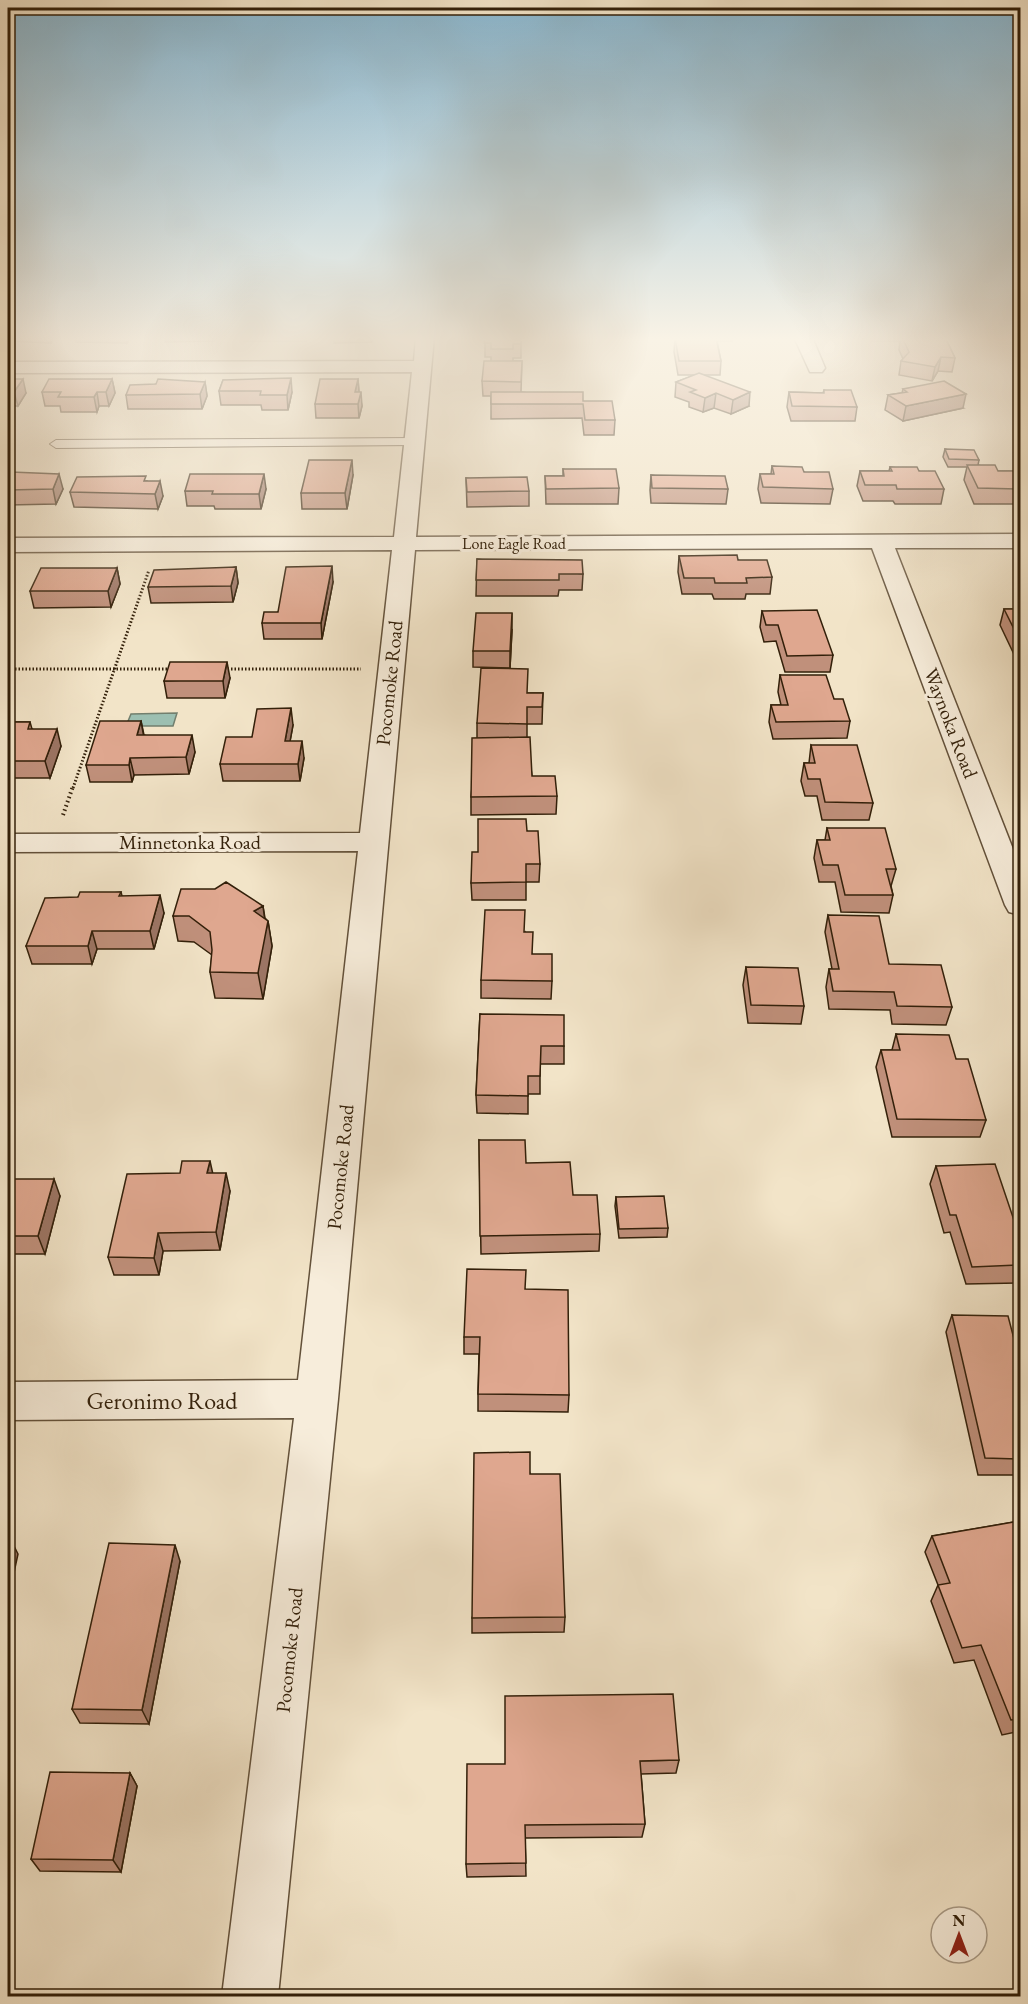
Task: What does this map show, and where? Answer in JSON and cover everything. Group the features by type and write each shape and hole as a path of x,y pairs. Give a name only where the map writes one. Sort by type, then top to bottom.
{"street":[{"name":"Pocomoke Road","path":"250,1996 317,1399 415,431"},
{"name":"Waynoka Road","path":"881,542 1020,905"},
{"name":"Lone Eagle Road","path":"8,545 1020,542"},
{"name":"Minnetonka Road","path":"8,843 372,842"},
{"name":"Geronimo Road","path":"8,1401 317,1399"}],"lane":[{"path":"56,444 414,442"}],"path":[{"path":"53,843 159,544"},
{"path":"8,669 172,669"},
{"path":"219,669 390,669"}],"shaded area":[{"path":"177,713 173,726 126,726 131,714"}],"building":[{"path":"945,449 974,450 979,460 949,459"},
{"path":"309,460 352,460 345,493 301,493"},
{"path":"967,465 995,465 998,471 1020,471 1020,489 978,488"},
{"path":"772,466 802,467 804,472 829,472 833,489 763,487 760,474 774,474"},
{"path":"890,467 917,467 919,471 935,471 944,489 897,489 896,485 865,485 860,471 892,471"},
{"path":"563,469 616,469 619,488 546,489 545,476 564,476"},
{"path":"11,472 59,474 53,489 8,490 8,478"},
{"path":"190,474 264,474 259,494 212,494 213,491 185,491"},
{"path":"651,475 725,476 728,489 652,488"},
{"path":"146,476 144,481 160,481 155,494 70,492 77,477"},
{"path":"527,477 529,491 467,492 466,478"},
{"path":"737,555 738,560 767,560 772,577 746,578 747,583 715,583 714,578 684,578 679,556"},
{"path":"477,559 582,560 583,574 559,574 559,580 476,580"},
{"path":"332,566 321,623 262,623 264,612 278,612 286,567"},
{"path":"236,567 231,586 148,587 154,570"},
{"path":"41,568 117,568 108,591 30,591"},
{"path":"1004,609 1020,609 1020,641"},
{"path":"817,610 833,655 787,656 778,625 766,625 762,611"},
{"path":"476,613 512,613 510,651 473,651"},
{"path":"170,662 227,662 223,681 164,681"},
{"path":"481,668 528,669 527,693 543,693 542,707 527,707 527,724 477,723"},
{"path":"780,675 826,675 834,699 843,699 850,721 776,722 771,705 788,705"},
{"path":"291,708 285,741 302,741 298,764 220,764 226,737 252,737 257,709"},
{"path":"100,721 141,721 137,735 192,735 186,757 130,758 129,765 86,765"},
{"path":"8,722 30,722 28,729 57,729 45,761 8,761"},
{"path":"530,737 532,776 555,776 557,796 471,797 472,738"},
{"path":"811,745 857,745 873,803 825,802 820,779 808,779 804,763 815,763"},
{"path":"478,819 526,819 527,831 538,831 540,864 526,864 526,882 471,883 472,852 478,852"},
{"path":"827,828 885,828 896,869 886,869 893,895 845,895 838,865 823,865 817,840 830,840"},
{"path":"226,882 263,906 254,911 268,921 258,973 210,972 212,950 210,932 189,916 173,916 181,889 215,889"},
{"path":"80,892 121,892 119,896 160,895 150,931 92,931 88,946 26,946 45,898 78,897"},
{"path":"485,910 525,910 524,932 533,932 532,954 552,954 552,981 481,980"},
{"path":"828,915 879,916 889,964 941,965 952,1007 897,1006 894,992 833,991 829,969 839,969"},
{"path":"746,967 798,968 804,1006 751,1005"},
{"path":"480,1014 564,1015 564,1046 541,1046 540,1076 528,1076 528,1096 476,1095"},
{"path":"896,1034 949,1035 956,1059 968,1059 986,1120 897,1119 881,1050 900,1050"},
{"path":"479,1140 525,1140 526,1163 570,1162 573,1195 597,1195 600,1234 480,1236"},
{"path":"182,1161 210,1161 207,1173 226,1173 216,1232 158,1233 154,1258 108,1257 127,1174 180,1173"},
{"path":"995,1164 1020,1238 1020,1265 972,1267 956,1215 950,1215 936,1166"},
{"path":"8,1179 54,1179 38,1236 8,1236"},
{"path":"664,1196 668,1228 619,1229 616,1197"},
{"path":"467,1269 526,1270 525,1289 568,1290 569,1395 478,1394 480,1337 464,1337"},
{"path":"952,1315 1008,1316 1020,1358 1020,1459 985,1458"},
{"path":"530,1452 530,1474 560,1474 565,1617 472,1618 474,1453"},
{"path":"1020,1521 1020,1719 1011,1720 981,1645 962,1648 938,1585 950,1583 932,1536"},
{"path":"109,1543 175,1545 142,1710 72,1709"},
{"path":"673,1694 679,1760 640,1761 645,1824 525,1825 526,1863 466,1864 467,1764 505,1764 505,1696"},
{"path":"50,1772 130,1773 113,1860 31,1859"}]}
